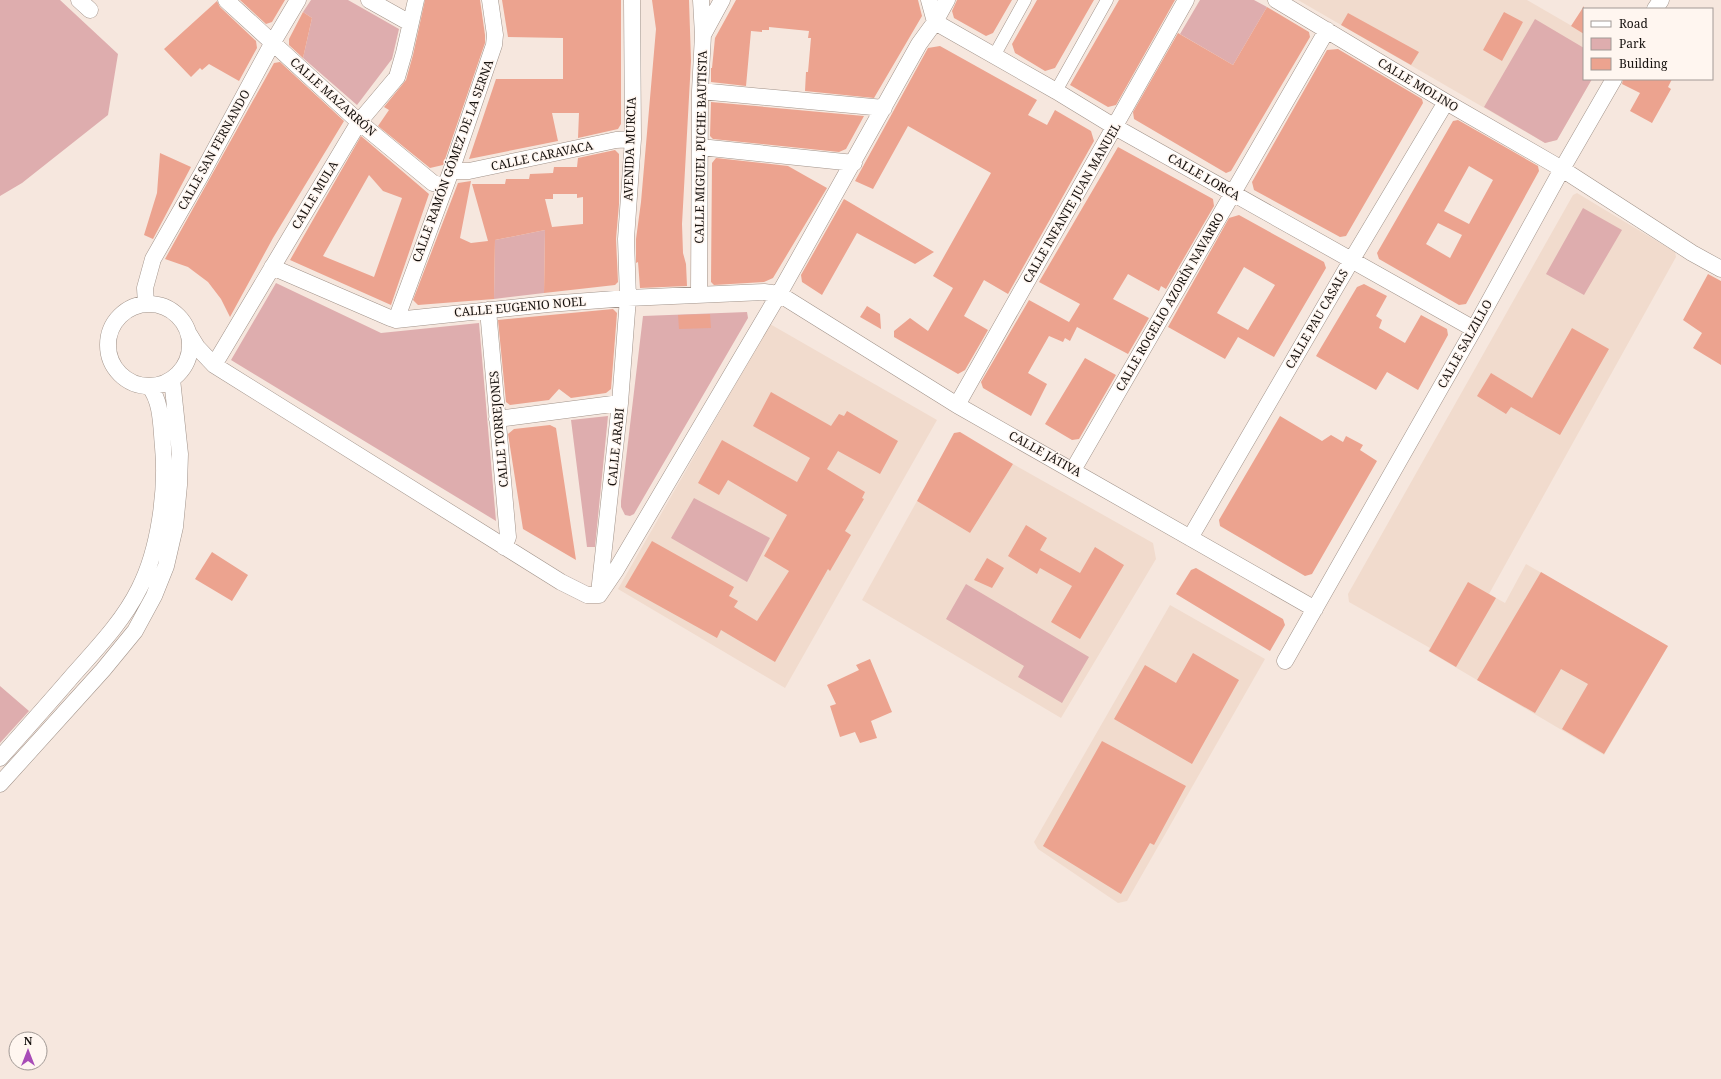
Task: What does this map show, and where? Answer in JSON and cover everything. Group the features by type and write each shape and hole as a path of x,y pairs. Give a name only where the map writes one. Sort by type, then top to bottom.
{"street":[{"name":"CALLE MAZARRÓN","path":"226,0 359,122 433,183 445,186"},
{"name":"CALLE SAN FERNANDO","path":"146,304 145,288 153,259 201,175 273,42 298,0"},
{"path":"369,0 410,23"},
{"name":"CALLE MULA","path":"214,365 359,122 396,77 404,53 416,0"},
{"name":"CALLE RAMÓN GÓMEZ DE LA SERNA","path":"396,320 494,45 495,29 490,0"},
{"name":"AVENIDA MURCIA","path":"628,298 626,238 633,139 632,0"},
{"name":"CALLE MIGUEL PUCHE BAUTISTA","path":"699,295 700,91 703,35 701,0"},
{"path":"703,35 722,0"},
{"path":"928,0 935,22"},
{"path":"189,334 190,351 184,367 172,379 157,385 149,386 127,380 118,372 112,363 108,341 116,320 124,312 135,306 146,304 168,308 177,315 201,351 214,365 561,582 587,595 599,595 616,570 779,294 854,163 919,44 935,22 947,0"},
{"path":"994,56 1025,0"},
{"path":"1056,91 1107,0"},
{"name":"CALLE INFANTE JUAN MANUEL","path":"957,405 1186,0"},
{"name":"CALLE MOLINO","path":"1276,0 1446,102 1562,169 1692,253 1721,268"},
{"name":"CALLE LORCA","path":"935,22 1056,91 1115,127 1474,329"},
{"name":"CALLE ROGELIO AZORÍN NAVARRO","path":"1073,470 1327,30"},
{"name":"CALLE SALZILLO","path":"1285,662 1613,80"},
{"path":"700,91 884,108"},
{"name":"CALLE PAU CASALS","path":"1190,538 1351,261 1446,102"},
{"name":"CALLE CARAVACA","path":"450,171 469,171 616,140 633,139"},
{"path":"700,147 854,163"},
{"name":"CALLE EUGENIO NOEL","path":"272,268 396,320 488,310 628,298 764,292 779,294"},
{"name":"CALLE JÁTIVA","path":"779,294 957,405 1315,609"},
{"name":"CALLE ARABI","path":"599,595 620,403 628,298"},
{"name":"CALLE TORREJONES","path":"488,310 508,537 504,547"},
{"path":"184,367 204,363 214,365"},
{"path":"0,784 103,670 135,631 154,596 166,566 175,527 179,485 180,454 172,379"},
{"path":"0,758 105,639 139,589 158,534 164,485 164,454 160,418 153,391 149,386"},
{"path":"497,419 620,403"}],"shaded area":[{"path":"1298,0 1527,0 1583,32 1583,80 1591,80 1557,140 1545,143"},
{"path":"1577,193 1675,252 1676,257 1489,594 1505,603 1526,564 1668,646 1604,755 1428,651 1430,648 1349,602 1348,594 1573,195"},
{"path":"770,324 937,420 785,688 618,589"},
{"path":"1013,464 1153,543 1156,559 1061,718 862,600 917,501 970,533"},
{"path":"1170,605 1265,659 1127,901 1118,903 1038,849 1034,842"}],"green space":[{"path":"0,0 60,0 118,54 108,115 22,183 0,196"},
{"path":"311,0 348,0 399,29 392,59 357,105 303,58 312,18 303,12"},
{"path":"1200,0 1254,0 1267,7 1233,65 1180,34"},
{"path":"1535,19 1583,47 1583,80 1591,80 1557,140 1545,143 1484,107"},
{"path":"1583,208 1622,230 1584,295 1546,274"},
{"path":"545,230 544,293 494,299 495,240"},
{"path":"276,283 381,333 479,323 496,521 231,360"},
{"path":"747,312 748,318 634,514 630,516 625,515 621,507 621,501 643,316"},
{"path":"608,416 595,547 587,547 571,420"},
{"path":"694,498 770,538 747,582 671,538"},
{"path":"966,584 1089,657 1062,703 1018,677 1024,666 946,619"},
{"path":"0,686 29,711 0,743"}],"building":[{"path":"240,0 285,0 272,22 266,24"},
{"path":"425,0 480,0 485,35 485,43 443,165 430,168 378,126 389,110 384,107 406,80"},
{"path":"502,0 621,0 621,124 618,129 578,138 579,113 552,113 558,141 469,159 496,79 563,79 563,38 508,37"},
{"path":"652,0 689,0 691,61 682,224 683,253 686,264 687,286 640,288 638,262 636,263 636,239 641,202 656,29"},
{"path":"736,0 918,0 922,16 874,98 805,91 811,38 808,38 809,31 769,27 769,30 762,30 762,32 751,31 746,86 711,82 711,68 715,38"},
{"path":"957,0 1012,0 993,33 986,36 954,18 952,11"},
{"path":"1037,0 1094,0 1055,68 1045,71 1015,53 1012,44"},
{"path":"1119,0 1175,0 1116,105 1108,107 1070,85"},
{"path":"217,1 220,7 256,41 257,48 239,81 209,64 202,70 200,68 191,77 164,49"},
{"path":"1584,6 1583,33 1571,26"},
{"path":"1267,7 1309,32 1310,37 1231,171 1226,173 1134,119 1133,112 1178,33 1233,65"},
{"path":"303,12 312,18 303,58 289,45 289,39"},
{"path":"1504,12 1523,22 1502,61 1483,50"},
{"path":"1348,13 1419,52 1411,65 1341,25"},
{"path":"940,46 1037,100 1028,115 1047,125 1055,110 1091,131 1094,141 1008,294 984,280 964,316 988,330 965,370 958,374 894,337 894,331 910,318 928,331 953,288 933,276 991,173 908,126 873,189 855,181 928,48"},
{"path":"1338,49 1422,99 1423,103 1346,236 1340,237 1254,190 1252,182 1327,50"},
{"path":"280,62 344,121 273,238 230,317 221,299 208,282 188,267 165,259 274,63"},
{"path":"1623,80 1672,80 1668,87 1671,89 1652,123 1630,111 1640,93 1622,84"},
{"path":"711,102 864,116 846,149 839,152 713,139 710,136"},
{"path":"1458,120 1538,166 1539,171 1466,304 1459,305 1379,259 1377,253 1453,121","holes":["1469,166 1493,180 1469,224 1444,211","1438,223 1462,235 1450,258 1426,244"]},
{"path":"361,136 429,194 391,305 290,260","holes":["369,175 383,191 402,198 374,277 323,256"]},
{"path":"1118,147 1213,199 1214,206 1166,289 1161,286 1159,291 1128,274 1113,299 1149,318 1128,354 1077,327 1070,341 1065,338 1063,342 1049,336 1028,373 1047,384 1031,416 983,388 981,382 1029,300 1069,322 1080,304 1039,282"},
{"path":"615,150 619,154 619,204 616,239 618,282 615,285 544,293 545,230 495,240 494,299 418,305 413,300 458,183 471,181 460,238 471,243 488,241 472,184 505,184 506,179 529,179 530,174 553,173 554,167 577,167 578,158","holes":["553,194 577,194 577,198 583,197 583,224 552,227 545,199 553,199"]},
{"path":"160,153 191,167 153,239 144,235 157,193"},
{"path":"716,158 788,166 827,188 773,278 764,282 714,285 711,282 712,163"},
{"path":"844,199 934,252 915,264 857,233 822,295 802,282 801,275"},
{"path":"1239,215 1324,262 1326,268 1274,357 1238,337 1225,359 1168,327 1229,218","holes":["1244,267 1275,285 1248,330 1217,313"]},
{"path":"1708,274 1721,281 1721,365 1693,348 1702,333 1683,320"},
{"path":"1364,284 1387,296 1376,316 1382,320 1379,328 1405,343 1421,315 1447,329 1448,335 1418,390 1387,372 1376,390 1316,356 1357,287"},
{"path":"867,306 880,314 881,329 860,317"},
{"path":"613,309 617,313 611,389 606,393 571,398 559,389 549,400 510,405 506,402 498,320"},
{"path":"710,314 711,328 679,329 678,315"},
{"path":"1572,328 1609,349 1560,435 1511,407 1506,414 1477,396 1491,373 1532,398"},
{"path":"1085,358 1116,375 1079,439 1072,440 1045,424"},
{"path":"771,392 831,426 839,414 844,416 847,411 898,441 880,474 838,451 827,469 865,492 862,498 864,499 845,531 851,535 830,571 828,569 775,662 721,630 717,638 625,587 652,541 734,587 729,596 738,601 734,607 757,621 789,571 764,556 787,515 728,480 719,495 698,483 722,440 797,482 810,458 753,426"},
{"path":"1280,416 1322,441 1331,435 1343,442 1346,436 1363,445 1360,450 1377,461 1312,574 1305,576 1220,526 1219,520"},
{"path":"550,425 556,428 576,560 523,529 508,434 514,429"},
{"path":"960,432 1013,464 970,533 917,501 954,433"},
{"path":"1026,525 1047,538 1040,550 1080,573 1095,547 1124,565 1080,639 1051,622 1072,586 1040,568 1037,574 1008,556"},
{"path":"212,552 248,575 232,601 195,579"},
{"path":"987,558 1004,568 992,588 974,580"},
{"path":"1196,568 1283,619 1285,625 1270,651 1176,594 1191,570"},
{"path":"1541,572 1668,646 1604,754 1562,729 1588,684 1561,669 1535,713 1477,680"},
{"path":"1468,582 1496,598 1456,667 1429,651"},
{"path":"1193,653 1239,680 1192,764 1114,719 1145,665 1176,683"},
{"path":"870,659 892,712 871,721 877,738 860,743 855,732 840,737 830,706 836,704 827,685 859,670 856,665"},
{"path":"1102,741 1186,786 1154,845 1150,843 1121,894 1043,846"}]}
